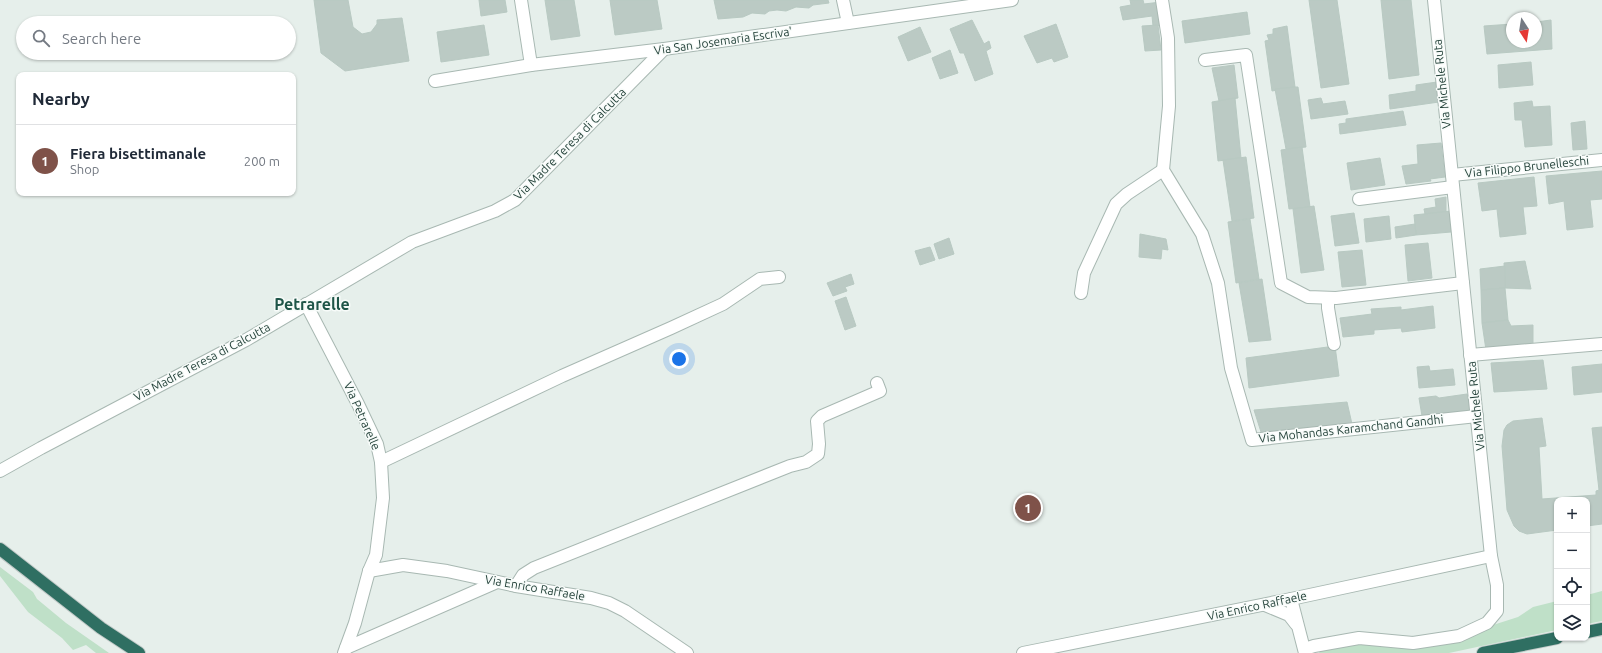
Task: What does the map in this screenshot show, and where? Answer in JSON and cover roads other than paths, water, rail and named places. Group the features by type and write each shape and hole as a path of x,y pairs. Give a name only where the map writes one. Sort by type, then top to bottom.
{"highway":[{"path":"0,548 101,628 139,653"},
{"path":"1590,631 1602,629"},
{"path":"1483,653 1554,639"}],"street":[{"path":"521,0 532,65"},
{"path":"843,0 848,23"},
{"name":"Via San Josemaria Escriva'","path":"435,81 532,65 664,49 1012,0"},
{"path":"1081,293 1084,273 1116,204 1127,194 1163,170 1169,106 1168,38 1162,0"},
{"name":"Via Michele Ruta","path":"1291,599 1305,651 1314,646 1359,638 1413,643 1459,636 1487,623 1497,611 1498,585 1492,556 1470,355 1434,0"},
{"name":"Via Madre Teresa di Calcutta","path":"0,471 246,340 412,242 495,211 515,200 664,49"},
{"path":"1205,60 1246,55 1280,283 1308,297 1328,298 1463,283"},
{"name":"Via Filippo Brunelleschi","path":"1452,175 1602,160"},
{"name":"Via Mohandas Karamchand Gandhi","path":"1163,170 1202,234 1209,255 1218,283 1232,368 1252,440 1477,416"},
{"path":"1358,199 1453,188"},
{"path":"381,462 555,379 723,304 760,279 780,277"},
{"path":"1328,298 1328,308 1334,344"},
{"name":"Via Petrarelle","path":"306,304 377,444 381,462 383,498 376,555 369,571 355,623 345,650"},
{"path":"1470,355 1602,344"},
{"path":"516,586 524,575 534,568 790,466 806,462 818,454 819,444 817,421 822,416 880,391 877,383"},
{"name":"Via Enrico Raffaele","path":"1023,653 1262,605 1492,556"},
{"name":"Via Enrico Raffaele","path":"369,571 403,565 447,571 516,586 591,598 609,603 625,611 687,653"},
{"path":"345,650 497,582"},
{"name":"Via Michele Ruta","path":"1262,605 1280,610 1289,615 1299,629"}],"place":[{"name":"Fiera bisettimanale","path":"1028,508"}],"district":[{"name":"Petrarelle","path":"312,304"}]}
